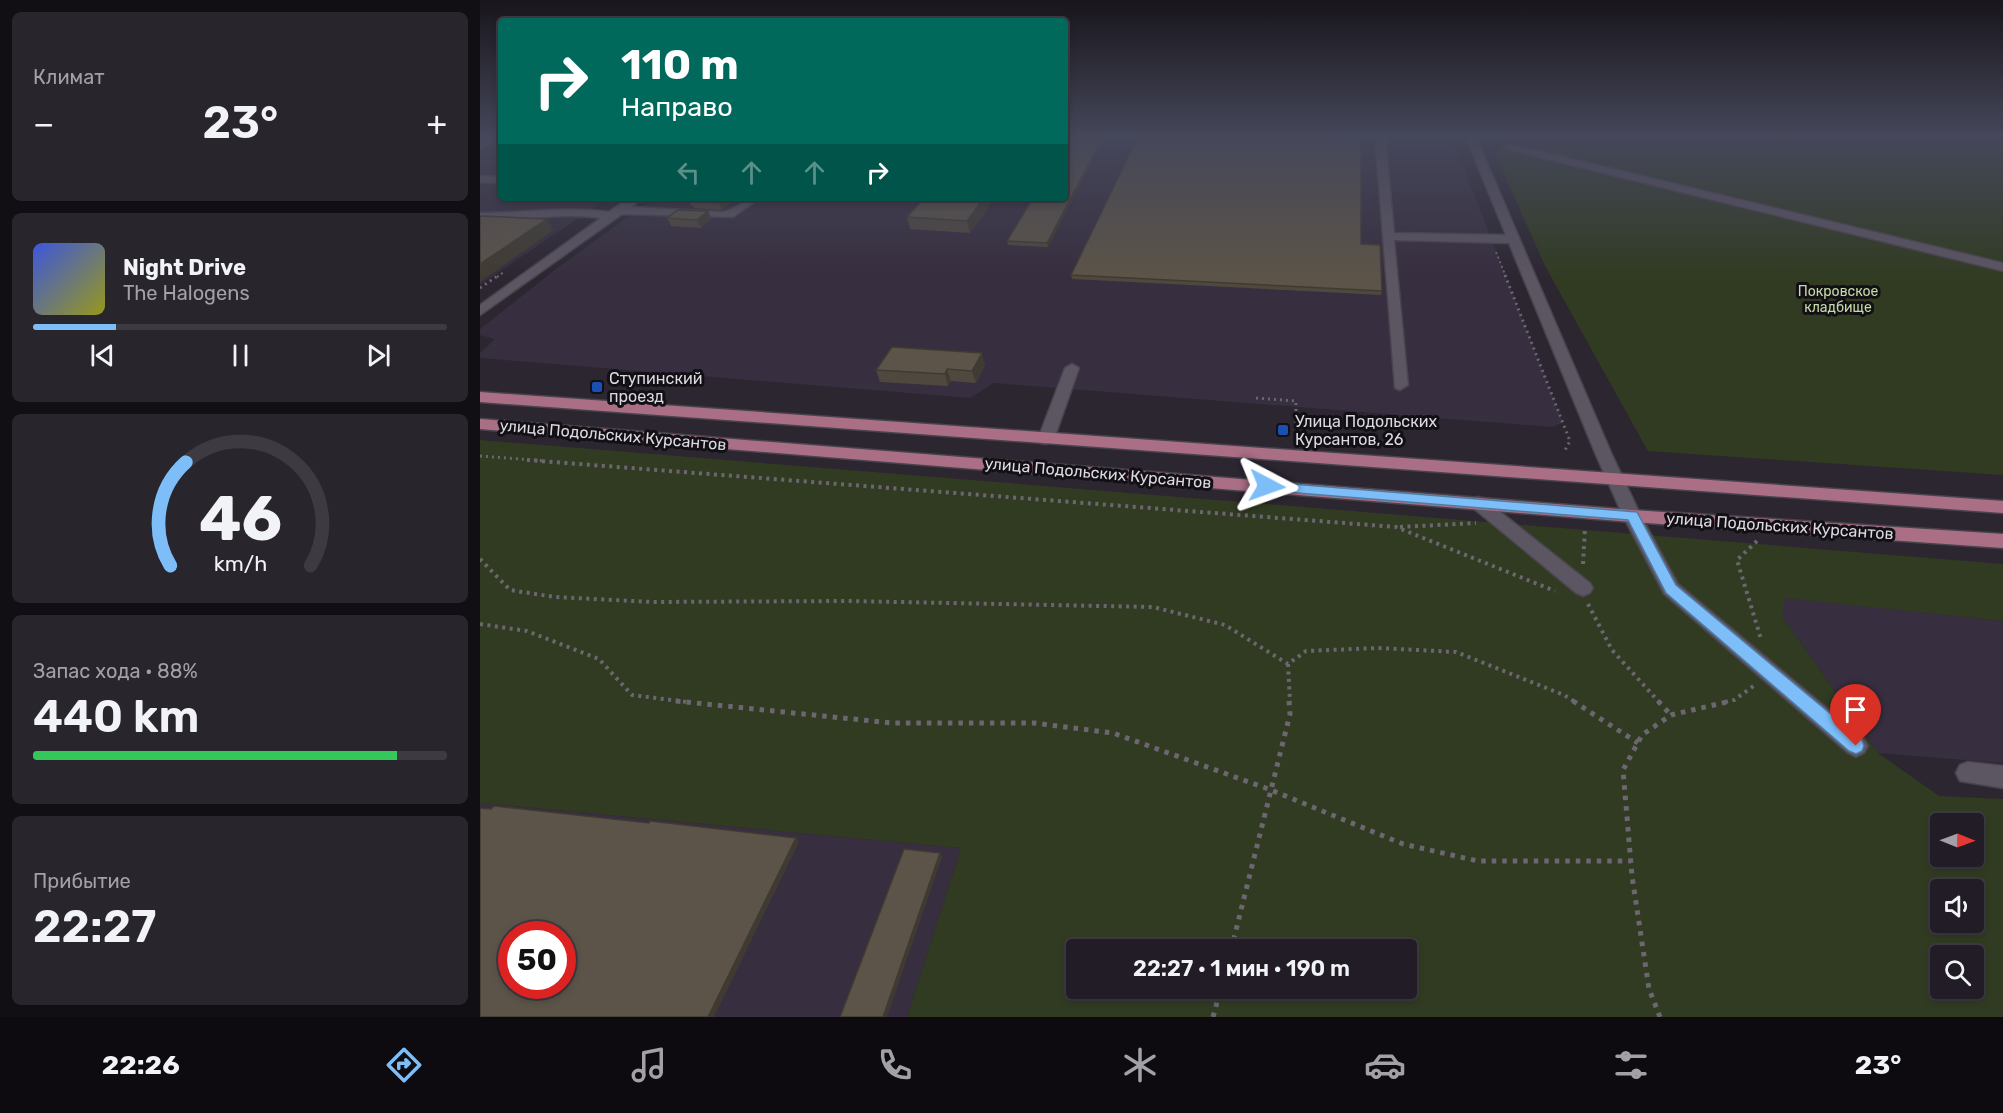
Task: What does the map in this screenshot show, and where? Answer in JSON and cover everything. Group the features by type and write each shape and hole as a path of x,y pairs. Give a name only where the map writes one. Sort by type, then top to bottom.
{"main road":[{"name":"улица Подольских Курсантов","path":"480,398 2003,507"},
{"name":"улица Подольских Курсантов","path":"480,424 1632,516 2003,541"}],"street":[{"path":"1384,182 1400,385"},
{"path":"1489,182 1615,478 1632,516 1671,589 1856,746"},
{"path":"1656,182 2003,267"},
{"path":"480,311 632,201"},
{"path":"480,218 525,217 543,212 722,215 733,214 750,201"},
{"path":"1388,236 1512,239"},
{"path":"1046,439 1072,368"},
{"path":"1478,503 1582,588"},
{"path":"1968,773 2003,777"}],"path":[{"path":"1493,247 1570,441 1564,452"},
{"path":"1256,398 1296,401 1296,423"},
{"path":"480,456 1396,527 1501,522"},
{"path":"1396,527 1550,591 1582,588"},
{"path":"1585,528 1582,588 1593,621 1613,650 1671,715"},
{"path":"1660,1017 1650,990 1631,861 1623,770 1642,735 1671,715 1734,700 1771,673 1737,560 1760,538"},
{"path":"480,559 510,590 555,597 653,602 847,601 1153,607 1225,625 1288,664"},
{"path":"480,624 527,631 599,659 632,695 708,705 892,723 1034,723 1113,734 1271,790 1403,844 1478,861 1631,861"},
{"path":"1288,664 1306,651 1378,648 1456,652 1564,695 1638,743"},
{"path":"1234,939 1290,714 1288,664"},
{"path":"1214,1017 1218,999"}],"shaded area":[{"path":"480,182 498,182 498,201 604,201 480,285"},
{"path":"1068,182 1469,182 1563,423 1551,427 994,383 970,398 480,358 480,353 495,339 480,335 480,329 556,269 650,201 1068,201"},
{"path":"1785,597 2003,621 2003,763 1878,753 1782,616"},
{"path":"480,803 961,848 907,1017 480,1017"}],"green space":[{"name":"Покровское кладбище","path":"1508,182 2003,182 2003,475 1648,451 1545,266"},
{"path":"480,440 2003,564 2003,621 1785,598 1782,616 1878,753 1939,796 2003,799 2003,1017 907,1017 961,848 480,803"}],"building":[{"path":"1068,182 1079,182 1047,243 1007,241 1031,201 1068,201"},
{"path":"1116,182 1361,182 1361,244 1380,245 1382,291 1071,275"},
{"path":"921,201 982,201 967,221 907,217"},
{"path":"678,210 708,211 697,220 667,218"},
{"path":"480,216 547,219 480,264"},
{"path":"892,347 982,353 972,371 947,369 945,374 876,370"},
{"path":"494,806 796,838 708,1017 480,1017 480,808 491,809"},
{"path":"904,849 940,853 883,1017 840,1017"}],"place":[{"name":"Ступинский проезд","path":"597,387"},
{"name":"Улица Подольских Курсантов, 26","path":"1283,430"}],"route":[{"path":"1267,486 1632,516 1671,589 1856,746"}]}
